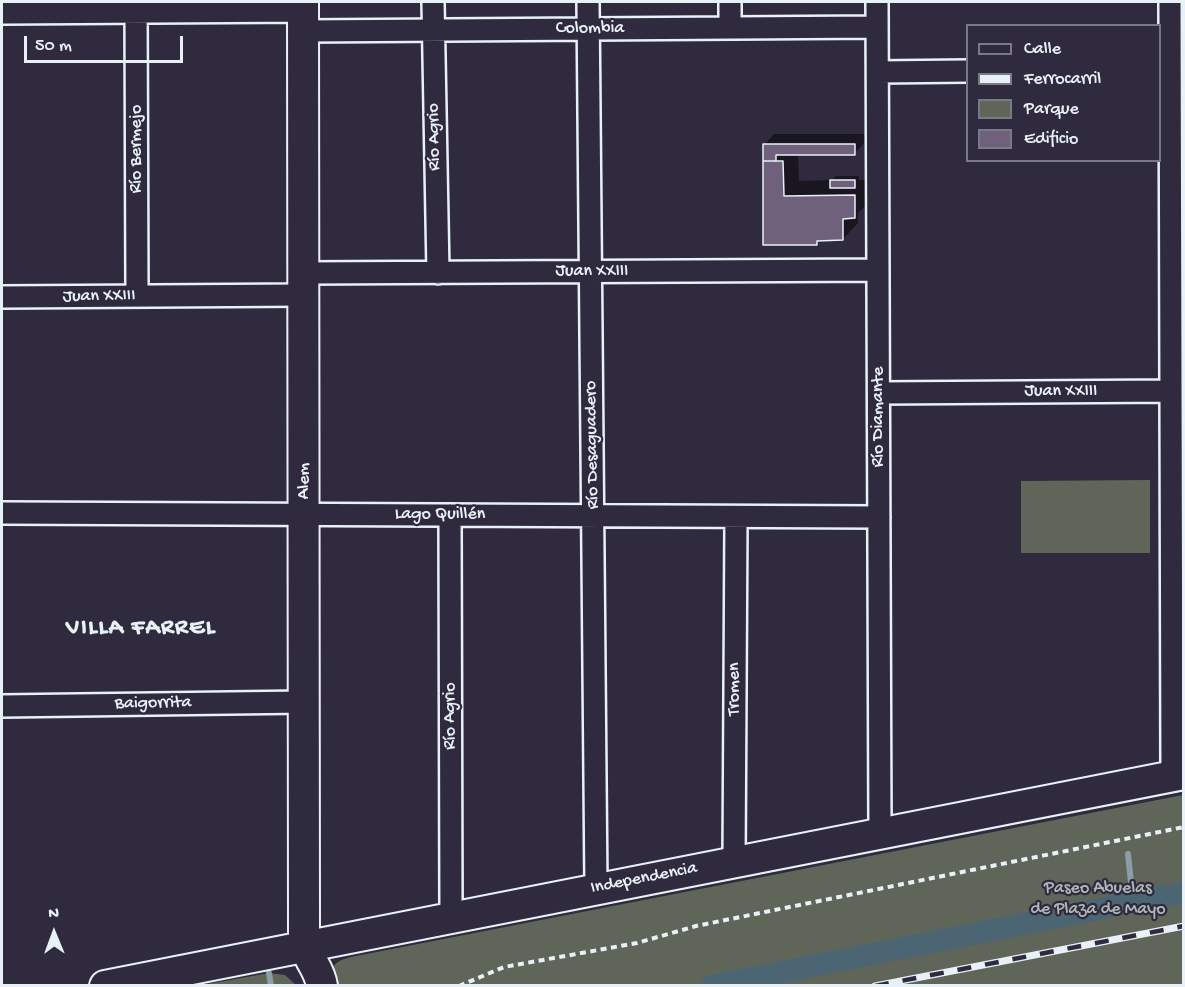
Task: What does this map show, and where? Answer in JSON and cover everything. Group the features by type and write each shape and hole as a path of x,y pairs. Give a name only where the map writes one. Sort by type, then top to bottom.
{"street":[{"name":"Río Agrio","path":"433,2 438,273"},
{"name":"Río Desaguadero","path":"588,2 596,889"},
{"path":"730,2 730,28"},
{"name":"Río Diamante","path":"877,2 880,833"},
{"path":"1170,2 1177,33 1165,69 1177,203 1175,378 1178,775"},
{"name":"Colombia","path":"2,14 136,7 303,14 433,30 877,27"},
{"name":"Río Bermejo","path":"136,7 137,296"},
{"name":"Alem","path":"303,14 305,702 311,969"},
{"path":"878,72 966,71"},
{"name":"Juan XXIII","path":"2,297 137,296 438,273 878,270"},
{"name":"Juan XXIII","path":"879,393 1175,378"},
{"name":"Lago Quillén","path":"2,513 879,517"},
{"name":"Río Agrio","path":"450,515 451,917"},
{"name":"Tromen","path":"735,862 736,517"},
{"name":"Baigorrita","path":"2,706 305,702"},
{"name":"Independencia","path":"105,986 311,969 451,917 1178,775"}],"path":[{"path":"459,986 514,965 626,945 696,926 1184,827"}],"green space":[{"path":"1150,480 1150,553 1021,553 1021,481"},
{"name":"Paseo Abuelas de Plaza de Mayo","path":"1183,795 1183,985 329,986 330,974 336,963 351,957"},
{"path":"269,973 285,975 296,985 202,985"}],"building":[{"path":"763,144 855,144 855,155 776,155 776,161 763,161"},
{"path":"763,161 783,161 784,196 855,195 855,218 843,219 843,240 817,241 817,245 763,245"},
{"path":"830,180 855,180 855,188 830,188"}],"waterway":[{"path":"1128,854 1133,902"},
{"path":"712,986 1184,892"},
{"path":"269,973 271,986"}],"railway":[{"path":"875,986 1184,926"}],"district":[{"name":"VILLA FARREL","path":"141,629"}]}
